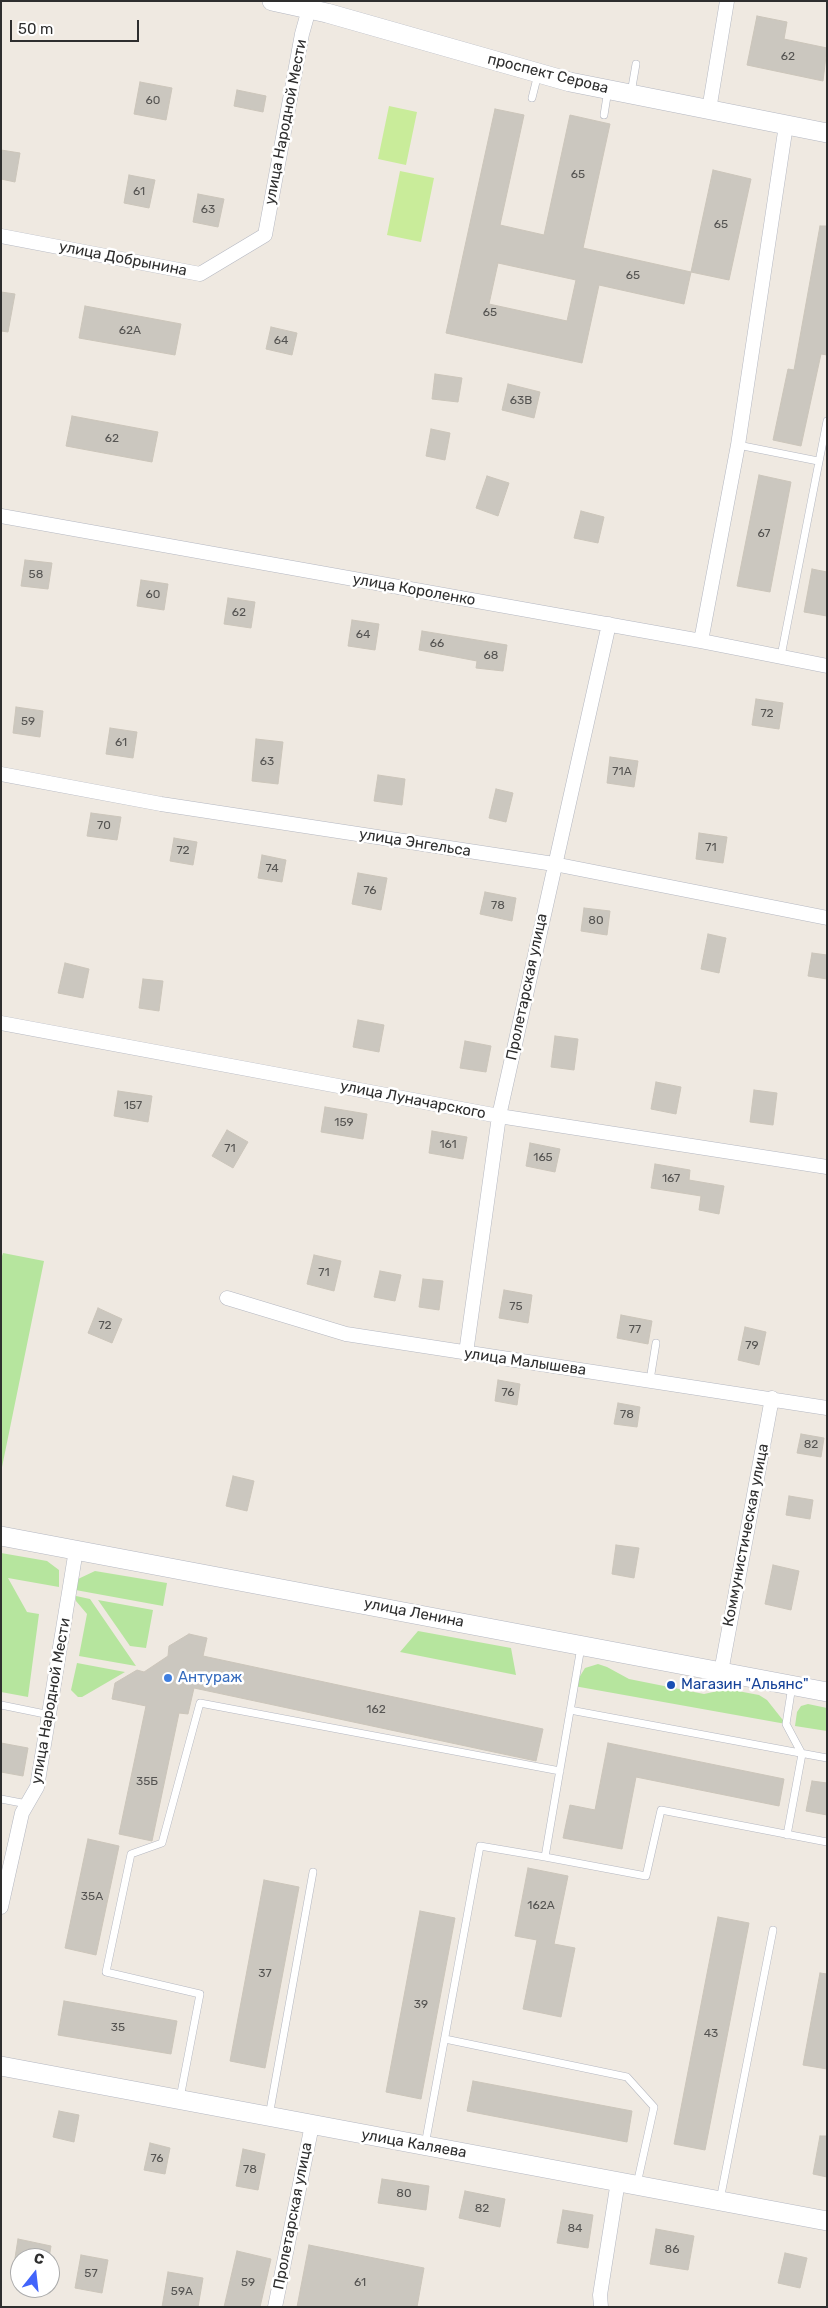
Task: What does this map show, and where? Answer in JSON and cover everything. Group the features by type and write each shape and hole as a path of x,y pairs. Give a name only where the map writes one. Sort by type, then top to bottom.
{"street":[{"name":"проспект Серова","path":"272,1 321,10 538,74 786,125 826,130"},
{"path":"709,110 727,1"},
{"name":"улица Народной Мести","path":"264,235 302,34 321,10"},
{"path":"700,641 738,445 786,125"},
{"name":"улица Добрынина","path":"1,236 200,274 264,235"},
{"name":"улица Короленко","path":"1,516 609,624 827,666"},
{"name":"Пролетарская улица","path":"466,1353 499,1116 609,624"},
{"name":"улица Энгельса","path":"1,774 171,805 554,864 827,918"},
{"name":"улица Луначарского","path":"1,1023 499,1116 827,1167"},
{"name":"улица Малышева","path":"227,1298 346,1334 772,1398 827,1408"},
{"name":"Коммунистическая улица","path":"721,1672 772,1398"},
{"name":"улица Ленина","path":"1,1536 827,1692"},
{"name":"улица Народной Мести","path":"1,1907 22,1813 37,1787 51,1715 76,1550"},
{"name":"улица Каляева","path":"1,2066 827,2221"},
{"name":"Пролетарская улица","path":"275,2307 312,2125"},
{"path":"601,2307 600,2295 618,2181"}],"lane":[{"path":"631,94 636,64"},
{"path":"532,98 538,74"},
{"path":"604,115 608,89"},
{"path":"781,656 827,421"},
{"path":"738,445 818,461"},
{"path":"650,1380 656,1343"},
{"path":"545,1857 581,1645"},
{"path":"787,1835 802,1754 786,1724 792,1686"},
{"path":"180,2100 200,1994 106,1972 131,1854 162,1843 200,1703 560,1771"},
{"path":"1,1705 51,1715"},
{"path":"570,1710 827,1758"},
{"path":"1,1799 27,1804"},
{"path":"425,2146 480,1846 646,1876 661,1810 827,1842"},
{"path":"269,2116 313,1872"},
{"path":"720,2201 773,1930"},
{"path":"445,2040 627,2077 654,2107 637,2185"}],"green space":[{"path":"389,106 417,112 406,165 378,159"},
{"path":"400,171 434,178 421,242 387,235"},
{"path":"3,1253 44,1261 1,1472 1,1259"},
{"path":"1,1553 47,1561 59,1570 59,1587 8,1578 27,1612 39,1614 28,1697 1,1692"},
{"path":"95,1571 167,1583 163,1606 70,1589 78,1579"},
{"path":"76,1596 90,1599 136,1666 79,1656 87,1614 76,1601"},
{"path":"98,1600 153,1610 146,1648 130,1646"},
{"path":"418,1631 511,1648 516,1675 400,1652"},
{"path":"77,1663 125,1672 82,1697 78,1697 71,1690"},
{"path":"598,1664 629,1679 704,1694 727,1689 759,1695 767,1700 786,1724 574,1686 585,1668"},
{"path":"808,1704 827,1708 827,1731 795,1726 797,1712 801,1706"}],"building":[{"path":"757,16 787,22 784,39 827,48 823,81 747,65"},
{"path":"140,82 172,88 166,120 134,114"},
{"path":"237,90 266,96 263,112 234,106"},
{"path":"495,109 524,115 500,225 544,235 570,115 610,124 583,248 691,272 684,304 599,285 582,363 446,333","holes":["498,263 576,280 567,321 489,304"]},
{"path":"1,150 20,153 15,182 1,179"},
{"path":"713,170 751,179 729,280 691,272"},
{"path":"129,175 155,180 149,208 124,203"},
{"path":"198,194 224,199 218,227 193,222"},
{"path":"820,226 827,226 827,355 821,354 801,446 773,440 788,369 794,370"},
{"path":"1,292 15,294 8,332 1,331"},
{"path":"85,306 181,324 175,355 79,338"},
{"path":"271,327 297,333 292,355 266,349"},
{"path":"435,374 462,378 458,402 432,399"},
{"path":"508,384 540,392 534,418 502,410"},
{"path":"72,416 158,432 152,462 66,446"},
{"path":"431,429 450,433 445,460 426,456"},
{"path":"759,475 791,482 770,592 737,586"},
{"path":"487,476 509,483 498,516 476,508"},
{"path":"581,511 604,517 598,543 574,538"},
{"path":"25,560 52,563 48,589 21,586"},
{"path":"812,569 827,572 827,616 804,612"},
{"path":"141,580 168,584 164,610 137,606"},
{"path":"228,598 255,602 251,628 224,624"},
{"path":"352,620 379,624 375,650 348,646"},
{"path":"422,631 507,645 503,671 476,668 477,661 419,650"},
{"path":"756,699 783,703 779,729 752,725"},
{"path":"16,707 43,711 40,737 13,733"},
{"path":"110,728 137,732 133,758 106,754"},
{"path":"256,739 283,742 278,784 252,781"},
{"path":"610,757 638,761 634,787 607,783"},
{"path":"378,775 405,779 402,805 374,801"},
{"path":"496,789 513,793 506,822 489,818"},
{"path":"91,813 121,817 117,840 87,836"},
{"path":"699,833 727,837 723,863 696,859"},
{"path":"174,838 197,842 193,865 170,861"},
{"path":"262,855 286,860 282,882 258,878"},
{"path":"358,873 387,878 381,910 352,904"},
{"path":"485,892 516,898 512,921 480,914"},
{"path":"584,908 610,911 607,935 581,931"},
{"path":"708,934 726,938 719,973 701,969"},
{"path":"812,953 827,955 827,979 808,976"},
{"path":"65,963 89,969 83,998 58,993"},
{"path":"143,979 163,981 159,1011 139,1008"},
{"path":"358,1020 384,1025 379,1052 353,1047"},
{"path":"555,1036 578,1039 574,1070 551,1067"},
{"path":"465,1041 491,1046 486,1072 460,1068"},
{"path":"656,1082 681,1087 676,1114 651,1109"},
{"path":"754,1090 777,1093 773,1125 750,1122"},
{"path":"118,1091 152,1096 148,1122 114,1116"},
{"path":"325,1107 367,1114 363,1139 321,1132"},
{"path":"227,1130 248,1142 233,1168 212,1156"},
{"path":"432,1131 467,1137 463,1159 429,1153"},
{"path":"530,1143 560,1149 555,1172 526,1166"},
{"path":"655,1164 690,1170 689,1180 724,1186 719,1214 699,1210 701,1196 651,1188"},
{"path":"314,1255 341,1261 334,1291 307,1284"},
{"path":"380,1271 401,1275 395,1301 374,1297"},
{"path":"423,1279 443,1281 439,1310 419,1307"},
{"path":"504,1290 532,1295 528,1323 499,1318"},
{"path":"98,1308 122,1319 112,1343 88,1333"},
{"path":"621,1315 652,1321 648,1344 617,1338"},
{"path":"745,1327 766,1332 759,1365 738,1360"},
{"path":"498,1380 520,1384 517,1405 495,1401"},
{"path":"618,1403 640,1407 637,1427 614,1424"},
{"path":"801,1434 824,1438 821,1457 797,1453"},
{"path":"233,1476 254,1481 247,1511 226,1506"},
{"path":"789,1496 813,1500 810,1519 786,1515"},
{"path":"616,1545 639,1548 634,1578 612,1574"},
{"path":"773,1565 799,1571 791,1610 765,1604"},
{"path":"189,1634 207,1638 203,1656 543,1729 536,1761 194,1688 188,1714 179,1713 152,1841 119,1834 146,1706 112,1699 115,1683 137,1670 144,1672 168,1656 169,1646"},
{"path":"1,1743 28,1748 23,1776 1,1772"},
{"path":"608,1743 784,1779 779,1806 636,1777 622,1849 563,1838 570,1805 595,1810"},
{"path":"812,1781 827,1783 827,1815 806,1811"},
{"path":"88,1839 119,1846 96,1955 65,1948"},
{"path":"528,1868 568,1876 554,1944 575,1948 561,2017 523,2009 537,1940 515,1936"},
{"path":"264,1880 299,1887 265,2068 230,2061"},
{"path":"420,1911 455,1918 421,2099 386,2092"},
{"path":"718,1917 749,1923 705,2150 674,2144"},
{"path":"820,1973 827,1974 827,2069 803,2065"},
{"path":"64,2001 177,2021 171,2054 58,2035"},
{"path":"473,2081 632,2111 627,2142 467,2111"},
{"path":"59,2111 79,2115 74,2142 53,2137"},
{"path":"820,2136 827,2136 827,2177 813,2174"},
{"path":"150,2143 170,2148 165,2174 144,2170"},
{"path":"243,2149 265,2154 258,2190 236,2186"},
{"path":"382,2179 429,2186 426,2210 378,2203"},
{"path":"465,2191 505,2199 500,2227 459,2218"},
{"path":"563,2210 593,2215 588,2248 557,2243"},
{"path":"656,2229 694,2236 688,2270 650,2264"},
{"path":"18,2239 51,2246 51,2248 17,2248"},
{"path":"309,2245 424,2268 417,2307 297,2307"},
{"path":"237,2251 271,2259 260,2307 224,2307"},
{"path":"785,2253 807,2258 800,2288 778,2283"},
{"path":"81,2255 108,2260 102,2293 75,2288"},
{"path":"168,2272 203,2278 198,2307 162,2307"}],"place":[{"name":"Антураж","path":"168,1678"},
{"name":"Магазин \"Альянс\"","path":"671,1685"}]}
